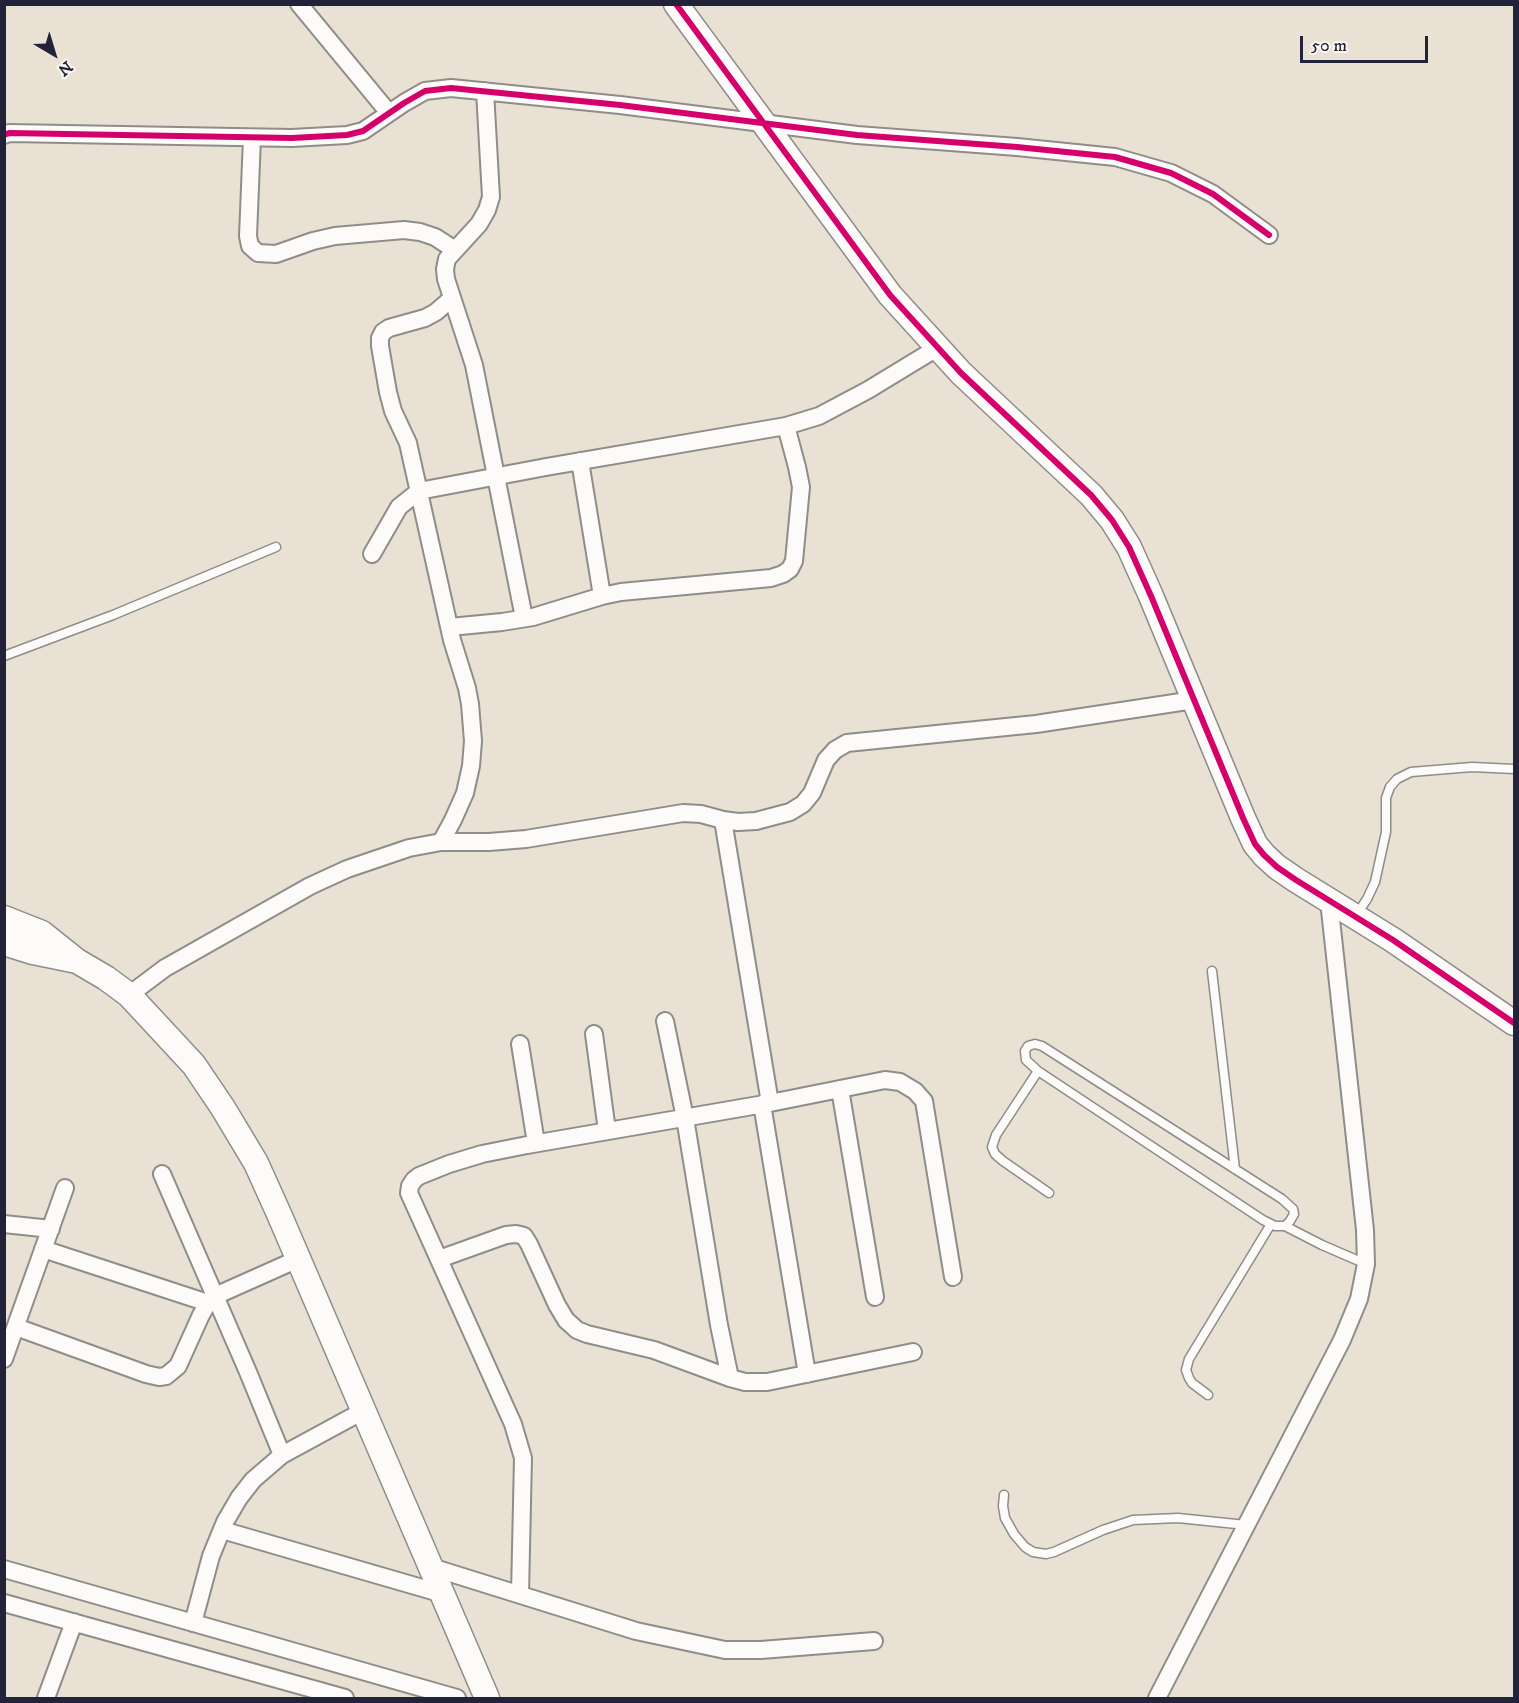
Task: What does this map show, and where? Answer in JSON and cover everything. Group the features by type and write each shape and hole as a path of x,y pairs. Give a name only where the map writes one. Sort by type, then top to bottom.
{"street":[{"path":"299,4 389,113"},
{"path":"676,4 890,295 969,381 1091,495 1112,520 1133,557 1243,818 1255,844 1263,855 1277,867 1393,940 1515,1023"},
{"path":"4,135 9,133 292,138 347,135 363,131 425,91 451,88 620,105 857,135 1115,157 1171,173 1213,194 1269,235"},
{"path":"485,91 491,197 487,210 478,224 447,259 445,269 474,365 524,618"},
{"path":"252,138 248,236 250,246 258,253 276,254 335,236 404,230 435,237 455,250"},
{"path":"441,842 465,793 471,766 473,741 470,704 452,640 408,443 393,411 388,392 380,338 389,328 425,318 436,312 452,298"},
{"path":"372,554 399,507 419,491 786,426 819,416 868,390 937,348"},
{"path":"450,627 524,618 621,592 771,578 783,574 794,561 801,487 786,426"},
{"path":"580,461 602,596"},
{"path":"129,995 165,968 310,886 346,869 409,848 441,842 526,839 683,813 701,814 738,822 774,817 790,812 803,804 812,793 826,760 847,742 1036,724 1194,700"},
{"path":"723,820 807,1374"},
{"path":"1157,1698 1342,1340 1359,1299 1366,1264 1364,1218 1329,901"},
{"path":"4,918 42,933 77,961 129,995 194,1065 224,1108 256,1163 487,1698"},
{"path":"4,943 77,961"},
{"path":"665,1021 685,1118 718,1325 730,1378"},
{"path":"594,1034 607,1131"},
{"path":"520,1044 536,1143"},
{"path":"520,1594 523,1458 513,1424 409,1193 414,1180 449,1164 482,1154 536,1143 766,1104 885,1080 900,1082 915,1091 924,1101 953,1277"},
{"path":"840,1089 875,1297"},
{"path":"162,1174 211,1299 282,1455"},
{"path":"4,1359 65,1188"},
{"path":"4,1224 51,1228"},
{"path":"439,1259 506,1234 524,1236 530,1244 557,1305 566,1320 577,1330 654,1350 746,1382 767,1382 914,1352"},
{"path":"44,1249 211,1299"},
{"path":"16,1327 146,1374 166,1376 178,1366 201,1315 211,1299 298,1259"},
{"path":"193,1623 211,1556 239,1498 253,1480 282,1455 363,1411"},
{"path":"222,1530 443,1594"},
{"path":"430,1567 636,1630 725,1650 761,1650 874,1641"},
{"path":"4,1569 457,1698"},
{"path":"4,1603 345,1698"},
{"path":"46,1698 74,1622"}],"lane":[{"path":"4,656 113,615 276,547"},
{"path":"1355,916 1375,882 1386,832 1386,798 1390,787 1397,779 1411,772 1473,767 1515,770"},
{"path":"1212,971 1235,1169"},
{"path":"1285,1226 1294,1214 1289,1205 1042,1046 1035,1044 1028,1046 1025,1051 1026,1060 1038,1071 1271,1224 1285,1226 1366,1264"},
{"path":"1038,1071 996,1135 992,1147 995,1154 1003,1161 1049,1193"},
{"path":"1208,1395 1189,1378 1186,1370 1189,1359 1271,1224"},
{"path":"1004,1495 1002,1506 1005,1518 1014,1534 1025,1547 1033,1552 1046,1554 1102,1530 1133,1520 1178,1518 1246,1525"}],"cycle path":[{"path":"676,4 890,295 961,373 1091,495 1112,520 1129,547 1243,818 1255,844 1264,855 1296,880 1393,940 1514,1023"},
{"path":"4,135 9,133 292,138 347,135 363,131 425,91 451,88 620,105 857,135 1115,157 1171,173 1213,194 1269,235"}]}
